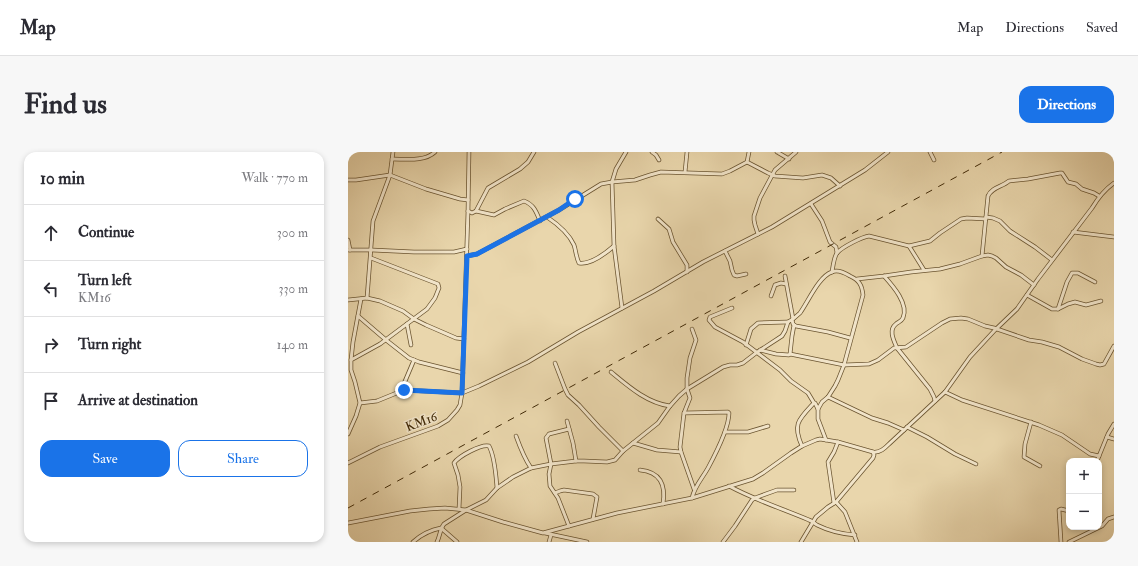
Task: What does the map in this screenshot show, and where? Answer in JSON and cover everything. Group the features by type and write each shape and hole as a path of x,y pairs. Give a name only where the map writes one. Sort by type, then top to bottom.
{"street":[{"path":"367,298 372,250 373,221 390,175 394,152"},
{"path":"392,159 428,157 435,152"},
{"name":"KM16","path":"348,463 380,447 444,423 453,416 460,405 463,373 469,152"},
{"path":"476,211 488,188 520,169 528,162 534,152"},
{"path":"622,308 614,246 612,182 616,169 626,152"},
{"path":"652,152 659,160"},
{"path":"685,172 687,152"},
{"path":"748,162 749,152"},
{"path":"777,152 789,159"},
{"path":"758,234 754,225 754,216 760,198 775,170 796,152"},
{"path":"930,152 934,160"},
{"path":"360,403 377,400 404,390 462,393 479,386 528,362 578,332 811,204 865,170 887,153"},
{"path":"467,256 477,254 540,221 600,184 635,180 650,174 661,172 722,174 748,162"},
{"path":"748,162 772,175 803,178 822,175 831,178 840,186"},
{"path":"982,256 988,196 995,188 1009,181 1030,179 1060,172 1068,182 1076,184 1082,189 1099,196"},
{"path":"348,180 390,175 426,189 468,200"},
{"path":"543,533 617,513 692,498 758,477 802,446 820,439 838,442 876,453 882,450 945,392 966,362 996,329 1017,309 1103,191 1114,184"},
{"path":"468,211 472,213 476,211 494,215 504,209 524,201 534,207 540,221"},
{"path":"811,204 822,221 830,242 836,247 837,253 832,272"},
{"path":"546,217 555,223 569,237 574,245 579,263 584,264 597,258 614,246"},
{"path":"837,253 865,236 909,246 930,242 940,233 961,219 993,218 1000,221 1010,231 1052,260"},
{"path":"658,219 670,229 672,239 687,265 687,272"},
{"path":"1073,232 1114,237"},
{"path":"348,240 349,250 454,252 467,249"},
{"path":"909,246 924,270"},
{"path":"725,251 734,275 737,276 746,274"},
{"path":"746,344 751,329 758,323 788,322 793,320 799,314 822,279 832,272 837,271 857,279 940,269 982,256 992,256 1034,285"},
{"path":"351,360 386,340 427,309 432,304 439,290 438,284 371,258"},
{"path":"1058,309 1069,276 1078,273 1095,282"},
{"path":"785,276 794,325 790,354"},
{"path":"884,276 895,290 904,306 903,317 892,329 892,335 897,348 930,389 934,397 934,401"},
{"path":"818,410 836,386 844,365 850,338 863,295 857,279"},
{"path":"771,296 776,285 781,283 786,284"},
{"path":"1027,295 1052,309 1058,309 1075,302 1086,305 1101,301"},
{"path":"348,300 367,298 380,301 403,311 414,319 456,338 464,339"},
{"path":"348,434 360,403 349,368 361,299"},
{"path":"732,308 710,317 710,320 715,327 746,344 808,393 818,410 818,419 826,440"},
{"path":"358,316 404,355 414,360 463,373"},
{"path":"760,350 776,354 790,354 844,365 873,363 891,349 906,347 935,327 950,319 956,318 968,319 1029,340 1042,342 1100,365 1104,364 1114,346"},
{"path":"413,542 424,533 441,528 447,522 466,510 486,500 497,488 512,477 531,468 576,461 607,462 615,460 658,423 670,406 687,389 723,367 743,363 782,336 788,322"},
{"path":"407,324 411,345"},
{"path":"794,325 850,338"},
{"path":"692,329 696,340 690,358 686,385 690,398 684,413 681,436 681,452 694,489"},
{"path":"404,390 403,386 414,360"},
{"path":"554,363 568,395 579,404 599,428 624,451"},
{"path":"611,372 647,398 656,403 670,406"},
{"path":"945,392 962,400 1031,422 1062,434 1090,454 1099,456 1114,424"},
{"path":"802,446 797,434 798,422 815,403 826,398 904,430"},
{"path":"684,413 729,413 725,432 708,468 694,489 692,498"},
{"path":"567,421 576,461"},
{"path":"1031,422 1025,444 1024,457 1040,466"},
{"path":"725,432 748,432 768,426"},
{"path":"907,427 976,464"},
{"path":"569,429 549,434 547,437 551,464 549,480 550,486 555,493 569,526"},
{"path":"516,436 521,450 531,468"},
{"path":"1107,437 1114,439"},
{"path":"838,442 828,462 835,503 845,512 856,535 857,542"},
{"path":"633,443 657,450 681,452"},
{"path":"459,509 460,487 454,463 458,458 484,445 489,446 497,488"},
{"path":"801,542 821,512 835,503 873,458 873,452"},
{"path":"640,470 647,470 658,476 664,493 663,504"},
{"path":"729,486 835,532 856,535"},
{"path":"555,493 560,490 564,490 593,494 598,497 593,519"},
{"path":"723,542 754,498 777,490 794,490"},
{"path":"348,523 380,516 429,509 459,509 550,535 586,542"},
{"path":"1061,542 1060,510 1066,510"},
{"path":"1069,542 1102,526 1108,519 1114,517"},
{"path":"437,542 441,528"},
{"path":"441,528 457,542"},
{"path":"549,542 550,535"}],"railway":[{"path":"348,508 1002,152"}],"route":[{"path":"404,390 462,393 467,256 477,254 559,210 575,199"}]}
